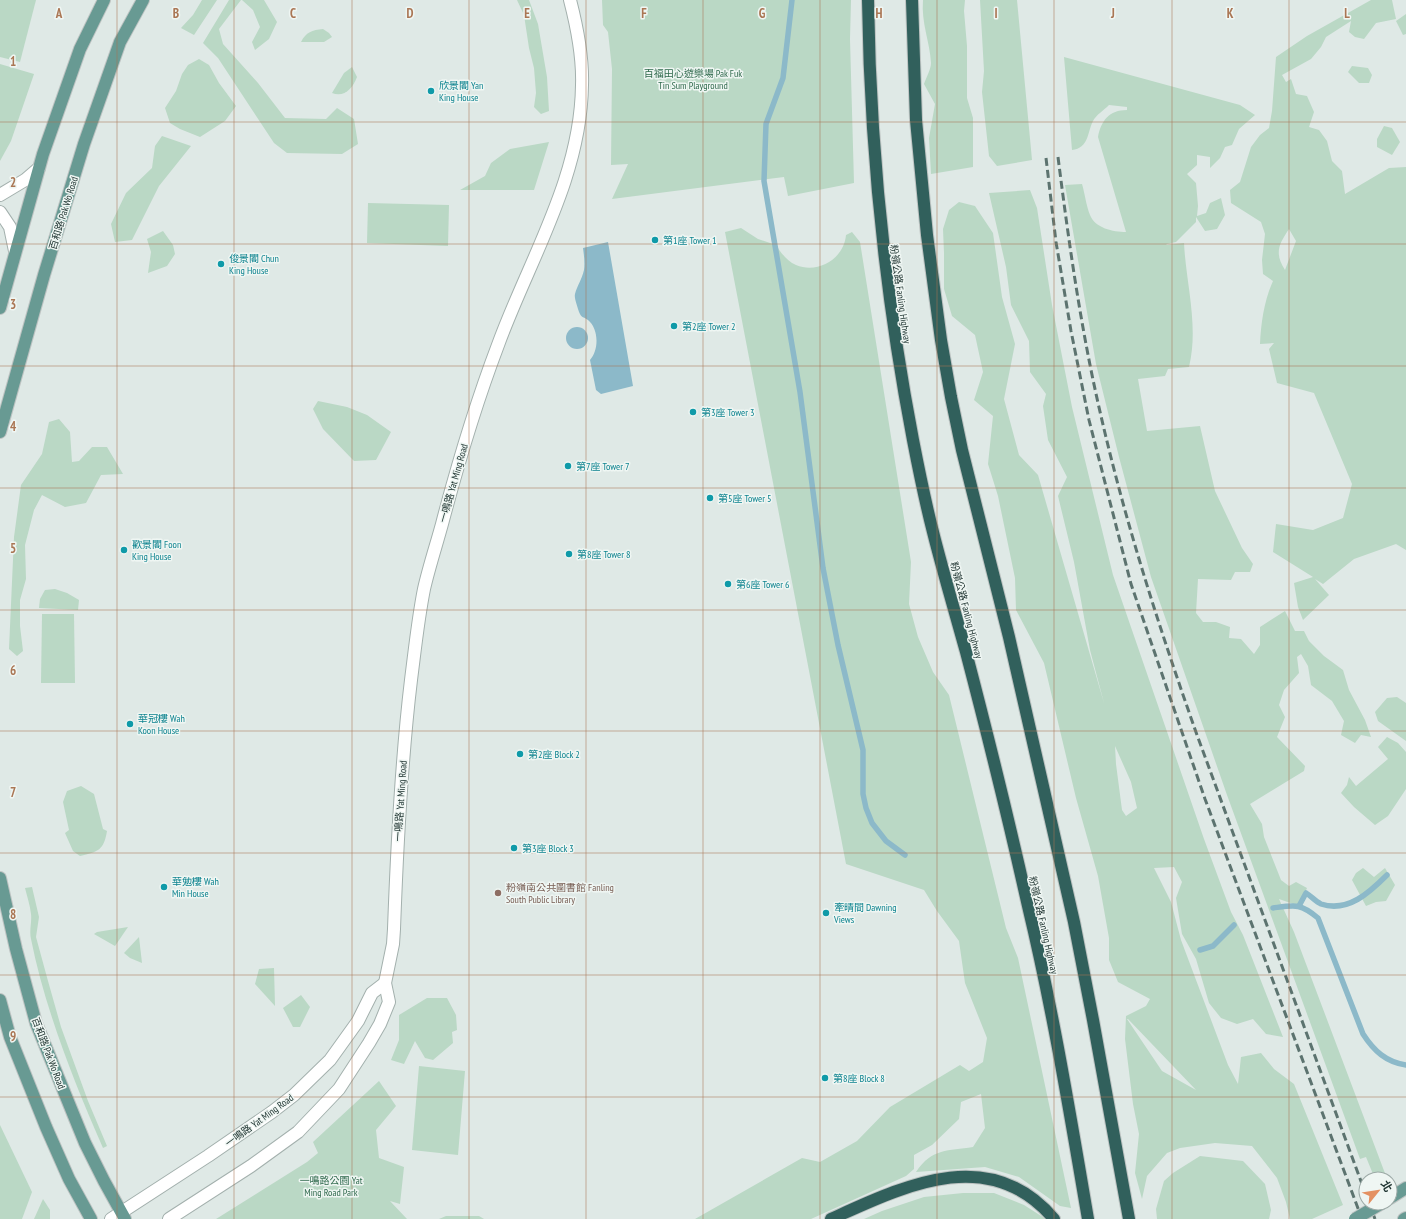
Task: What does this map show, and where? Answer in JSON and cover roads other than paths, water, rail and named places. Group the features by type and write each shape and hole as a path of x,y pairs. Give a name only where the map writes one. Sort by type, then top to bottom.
{"highway":[{"name":"粉嶺公路 Fanling Highway","path":"868,0 870,83 880,228 891,317 904,394 933,532 966,653 1029,908 1048,995 1088,1219"},
{"path":"912,0 916,120 927,235 941,340 962,450 1009,637 1074,922 1129,1219"},
{"path":"831,1219 888,1194 920,1183 958,1176 971,1176 1002,1182 1012,1186 1030,1197 1054,1219"}],"main road":[{"path":"0,308 39,168 80,49 104,0"},
{"name":"百和路 Pak Wo Road","path":"0,432 44,275 84,144 120,42 143,0"},
{"name":"百和路 Pak Wo Road","path":"0,878 16,949 36,1023 85,1143 123,1216"},
{"path":"0,1000 10,1037 46,1127 69,1179 91,1219"},
{"path":"1355,1219 1368,1211"}],"street":[{"name":"一鳴路 Yat Ming Road","path":"169,1219 271,1152 298,1132 322,1109 354,1068 380,1024 389,1002 385,983 393,944 401,776 406,718 418,619 452,483 474,413 498,344 520,289 546,233 567,175 580,110 582,87 582,73 575,20 570,0"},
{"path":"0,194 25,180 39,168"},
{"path":"0,212 10,227 15,251"},
{"name":"一鳴路 Yat Ming Road","path":"111,1219 123,1216 294,1095 330,1060 358,1021 372,993 385,983"}],"water":[{"path":"608,242 633,386 601,394 596,390 590,360 595,351 596,334 592,324 580,314 575,296 584,270 583,248"},
{"path":"577,327 585,330 588,338 585,346 577,349 569,346 566,338 569,330"}],"waterway":[{"path":"792,0 783,78 766,124 764,181 800,392 823,568 838,645 863,750 863,794 866,808 872,823 886,841 905,855"},
{"path":"1299,906 1306,893 1321,904 1340,906 1349,903 1366,894 1387,875"},
{"path":"1273,908 1287,906 1302,907 1318,918 1363,1034 1381,1055 1399,1064 1406,1065"},
{"path":"1200,950 1213,946 1234,925"}],"railway":[{"path":"1058,157 1071,255 1087,351 1121,497 1157,617 1197,735 1358,1173"},
{"path":"1046,158 1056,242 1071,331 1089,420 1131,584 1205,799 1362,1219"},
{"path":"1372,1211 1375,1219"}],"place":[{"name":"欣景閣 Yan King House","path":"431,91"},
{"name":"第1座 Tower 1","path":"655,240"},
{"name":"俊景閣 Chun King House","path":"221,264"},
{"name":"第2座 Tower 2","path":"674,326"},
{"name":"第3座 Tower 3","path":"693,412"},
{"name":"第7座 Tower 7","path":"568,466"},
{"name":"第5座 Tower 5","path":"710,498"},
{"name":"歡景閣 Foon King House","path":"124,550"},
{"name":"第8座 Tower 8","path":"569,554"},
{"name":"第6座 Tower 6","path":"728,584"},
{"name":"華冠樓 Wah Koon House","path":"130,724"},
{"name":"第2座 Block 2","path":"520,754"},
{"name":"第3座 Block 3","path":"514,848"},
{"name":"華勉樓 Wah Min House","path":"164,887"},
{"name":"粉嶺南公共圖書館 Fanling South Public Library","path":"498,893"},
{"name":"牽晴間 Dawning Views","path":"826,913"},
{"name":"第8座 Block 8","path":"825,1078"}],"park label":[{"name":"百福田心遊樂場 Pak Fuk Tin Sum Playground","path":"693,78"},
{"name":"一鳴路公園 Yat Ming Road Park","path":"331,1186"}]}
